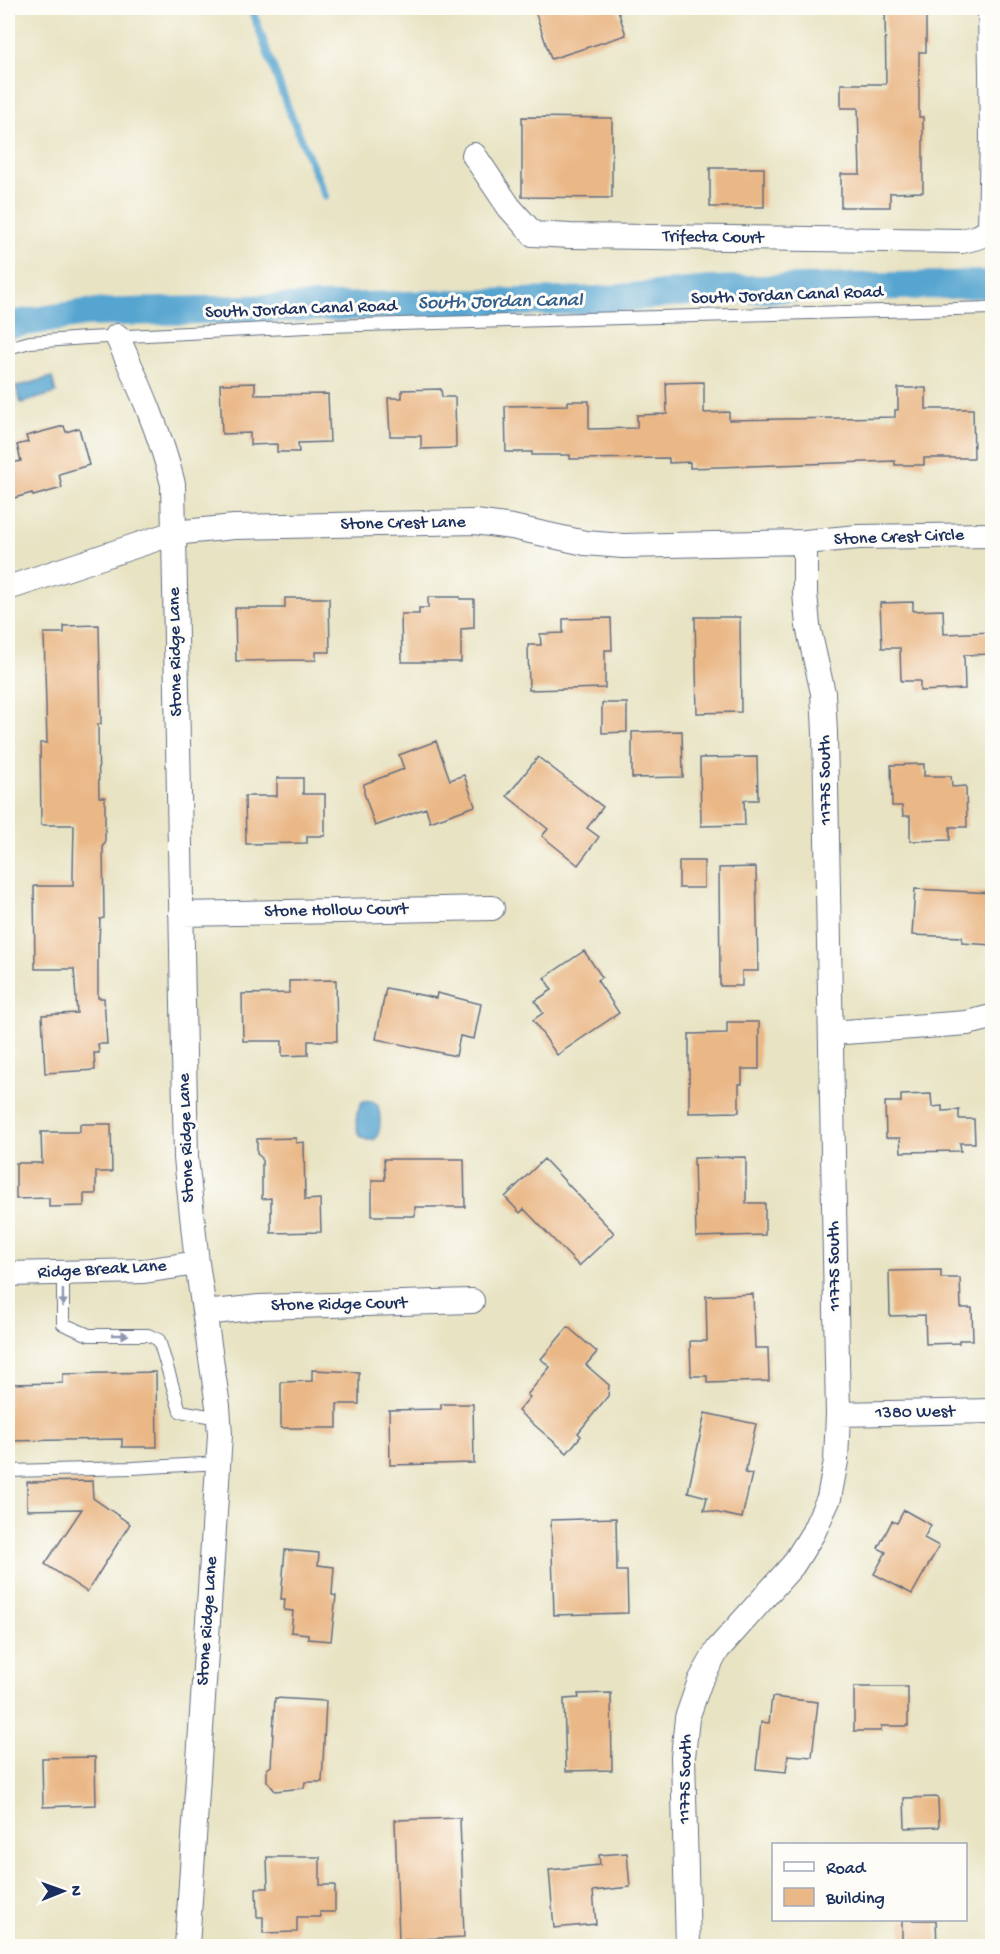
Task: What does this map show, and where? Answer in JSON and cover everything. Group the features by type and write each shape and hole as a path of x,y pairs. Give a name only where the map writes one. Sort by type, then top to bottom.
{"street":[{"path":"990,8 992,116"},
{"name":"Trifecta Court","path":"474,155 509,207 533,234 962,241 978,237 990,230 992,116"},
{"name":"Stone Ridge Lane","path":"117,336 153,417 173,484 186,1158 197,1263 219,1418 219,1463 187,1947"},
{"name":"Stone Crest Lane","path":"8,588 174,533 234,527 475,522 595,544 623,546 805,542"},
{"name":"Stone Crest Circle","path":"805,542 858,537 993,534"},
{"name":"11775 South","path":"688,1947 684,1757 687,1718 700,1681 718,1649 793,1565 813,1533 829,1498 836,1461 838,1414 823,693 808,626 805,593 805,542"},
{"name":"Stone Hollow Court","path":"181,914 492,908"},
{"path":"831,1033 967,1023 993,1017"},
{"name":"Ridge Break Lane","path":"8,1274 144,1271 197,1263"},
{"name":"Stone Ridge Court","path":"205,1313 259,1306 472,1301"},
{"name":"1380 West","path":"838,1414 993,1411"}],"lane":[{"name":"South Jordan Canal Road","path":"8,348 30,342 117,336 327,326 993,308"},
{"path":"63,1273 63,1324 88,1335 148,1335 159,1340 180,1412 219,1418"},
{"path":"8,1471 219,1463"}],"water":[{"path":"52,377 56,393 21,403 16,387"},
{"path":"372,1101 377,1104 380,1128 374,1140 367,1140 359,1133 356,1121 362,1102"}],"building":[{"path":"534,8 617,8 626,35 551,59"},
{"path":"885,8 926,8 926,52 919,52 919,117 923,117 923,192 890,193 890,207 841,207 841,174 860,174 858,108 841,108 841,84 886,84"},
{"path":"522,117 612,118 612,198 522,197"},
{"path":"710,168 764,168 764,207 710,207"},
{"path":"704,382 704,413 729,412 729,420 895,417 895,410 898,410 898,388 926,388 926,409 973,409 974,458 924,458 924,465 895,465 895,461 690,468 690,462 669,463 669,458 570,459 570,455 506,452 505,406 568,405 568,401 589,401 589,429 637,428 637,415 667,414 666,383"},
{"path":"255,383 255,395 328,394 330,442 298,443 299,452 277,452 277,444 250,445 250,433 222,434 220,384"},
{"path":"441,389 442,397 455,397 456,448 421,449 421,436 390,436 388,398 402,398 402,390"},
{"path":"64,426 66,432 79,428 89,465 59,474 62,488 33,496 32,493 14,498 8,464 21,461 17,445 28,442 26,436"},
{"path":"428,597 474,599 474,628 461,629 461,662 402,662 401,614 419,614 419,608 428,608"},
{"path":"285,598 329,598 330,652 316,652 316,660 236,661 235,608 285,608"},
{"path":"913,602 913,611 943,610 944,634 993,632 993,654 964,655 965,689 920,691 920,681 901,681 900,648 882,648 880,603"},
{"path":"695,617 740,617 741,712 697,713"},
{"path":"611,618 612,650 605,650 605,688 529,690 528,645 541,645 540,634 563,633 563,619"},
{"path":"99,625 101,724 98,724 99,797 105,797 105,844 103,844 104,918 100,919 98,942 98,998 104,998 107,1044 98,1044 99,1053 94,1053 95,1070 45,1073 42,1015 77,1013 74,969 35,969 34,886 73,886 74,825 41,825 40,743 47,743 44,633 64,633 64,626"},
{"path":"602,703 627,703 627,732 602,733"},
{"path":"682,731 683,777 632,778 632,732"},
{"path":"436,741 450,780 464,775 475,806 430,822 426,808 375,826 364,793 364,784 404,769 399,755"},
{"path":"538,757 603,807 587,828 599,837 578,865 542,836 548,829 507,796"},
{"path":"757,757 758,800 744,800 745,825 701,826 700,758"},
{"path":"924,764 924,776 951,776 952,787 966,786 967,827 950,827 950,840 910,841 910,816 903,816 902,806 892,806 891,765"},
{"path":"277,778 303,778 303,794 325,794 325,836 307,836 307,843 246,844 245,796 277,796"},
{"path":"679,861 704,861 704,888 679,888"},
{"path":"756,867 758,971 742,971 742,986 720,986 719,868"},
{"path":"915,889 993,893 993,945 962,943 962,937 912,935"},
{"path":"584,951 602,977 597,980 619,1013 557,1055 533,1020 543,1013 535,1001 552,990 544,978"},
{"path":"336,980 337,1041 308,1041 308,1055 282,1056 282,1041 243,1041 242,994 289,993 289,981"},
{"path":"386,988 436,998 437,993 481,1004 474,1039 460,1036 456,1056 376,1039"},
{"path":"727,1022 759,1022 759,1069 742,1069 742,1084 739,1084 739,1112 689,1113 689,1034 727,1033"},
{"path":"931,1094 932,1107 942,1106 942,1111 959,1110 959,1119 974,1119 975,1143 960,1143 961,1151 901,1152 900,1138 886,1138 885,1102 901,1102 901,1095"},
{"path":"80,1124 111,1124 112,1172 96,1172 96,1194 84,1194 84,1206 49,1207 49,1198 16,1199 16,1163 42,1163 41,1132 80,1132"},
{"path":"296,1138 296,1143 304,1142 305,1200 320,1199 321,1232 271,1233 271,1198 262,1199 262,1158 257,1154 257,1139"},
{"path":"746,1157 746,1203 765,1203 765,1235 696,1237 694,1158"},
{"path":"384,1159 464,1159 465,1207 415,1207 415,1216 372,1216 372,1180 385,1180"},
{"path":"544,1159 614,1233 579,1266 524,1209 520,1213 505,1197"},
{"path":"941,1270 941,1278 960,1278 961,1308 972,1308 973,1340 959,1340 959,1343 926,1344 925,1315 890,1316 889,1271"},
{"path":"753,1294 755,1348 768,1348 769,1381 707,1383 707,1376 691,1376 690,1341 707,1341 706,1296"},
{"path":"568,1327 597,1352 586,1365 609,1385 608,1396 578,1433 581,1436 567,1453 518,1411 530,1397 527,1395 550,1367 541,1359"},
{"path":"312,1370 359,1372 359,1404 337,1404 337,1428 281,1428 281,1382 312,1381"},
{"path":"156,1372 157,1447 122,1447 122,1439 8,1441 8,1384 63,1383 63,1374"},
{"path":"441,1404 473,1404 474,1463 390,1465 389,1410 441,1409"},
{"path":"705,1413 756,1424 745,1473 752,1474 742,1518 704,1510 707,1497 688,1492"},
{"path":"92,1481 93,1498 130,1524 87,1592 45,1564 82,1509 27,1510 27,1482"},
{"path":"904,1510 931,1525 924,1538 939,1546 912,1594 874,1574 886,1552 878,1548 892,1521 897,1523"},
{"path":"616,1518 617,1571 627,1571 628,1613 554,1615 551,1520"},
{"path":"285,1550 319,1553 318,1565 334,1567 332,1595 336,1596 331,1641 308,1639 308,1634 291,1632 293,1611 284,1610 285,1599 281,1599"},
{"path":"854,1687 908,1687 908,1726 881,1726 881,1731 854,1731"},
{"path":"611,1693 612,1770 566,1771 564,1699 579,1698 578,1694"},
{"path":"772,1697 818,1702 812,1757 788,1755 786,1772 756,1769 761,1722 769,1723"},
{"path":"275,1698 326,1701 322,1782 305,1782 304,1788 275,1791 267,1781 267,1769 271,1766"},
{"path":"95,1757 96,1805 43,1807 42,1758"},
{"path":"938,1797 939,1827 905,1828 904,1798"},
{"path":"460,1818 464,1937 399,1940 395,1820"},
{"path":"627,1853 630,1887 593,1891 596,1924 554,1928 549,1870 600,1865 599,1855"},
{"path":"267,1857 320,1857 320,1885 335,1885 335,1912 320,1912 321,1917 297,1917 297,1932 263,1933 263,1917 257,1917 256,1888 268,1888"},
{"path":"902,1921 936,1921 937,1947 902,1945"}],"waterway":[{"path":"251,8 288,108 325,196"},
{"name":"South Jordan Canal","path":"8,325 85,313 598,300 710,290 992,284"}]}
